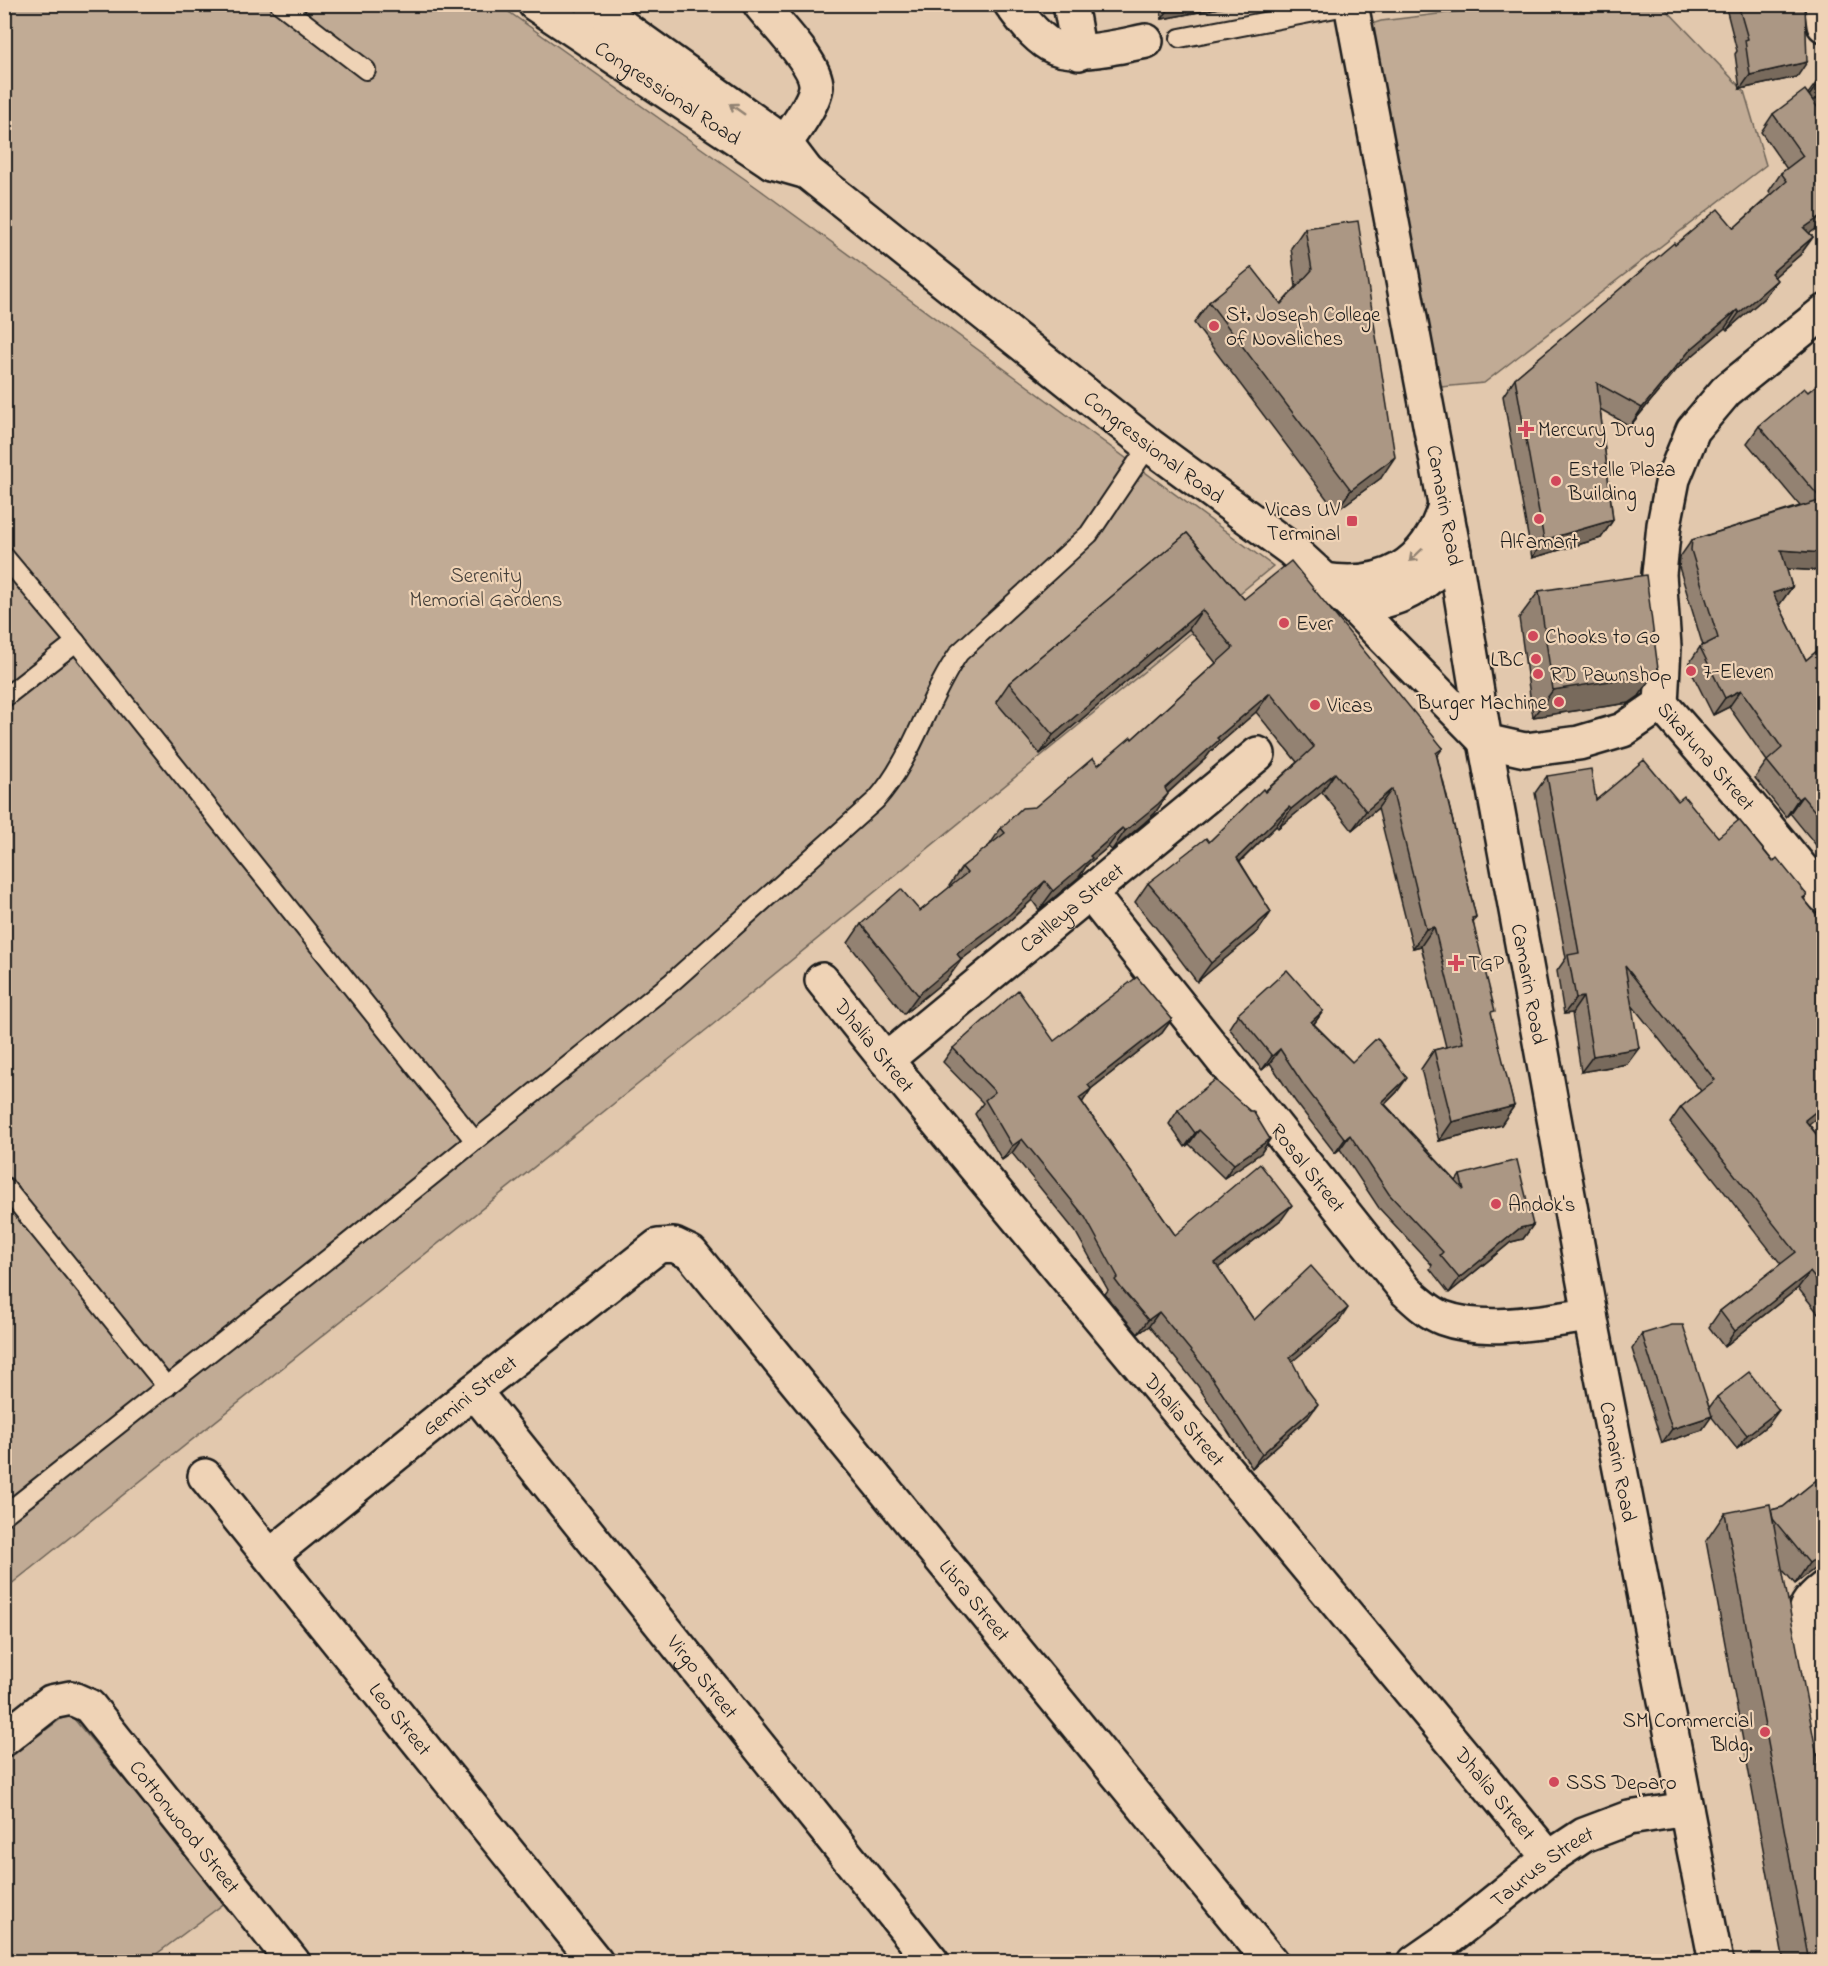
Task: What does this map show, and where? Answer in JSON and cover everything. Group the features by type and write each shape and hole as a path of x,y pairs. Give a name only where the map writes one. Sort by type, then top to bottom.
{"street":[{"name":"Congressional Road","path":"535,4 807,172 1149,446 1292,550 1353,606 1485,741"},
{"name":"Congressional Road","path":"591,4 778,152"},
{"path":"760,4 809,63 815,76 816,87 813,98 778,152"},
{"path":"1011,4 1029,27 1051,46 1079,53 1146,41"},
{"path":"1070,4 1079,53"},
{"path":"1821,4 1824,25"},
{"name":"Camarin Road","path":"1351,5 1454,552 1485,741 1590,1315 1716,1962"},
{"path":"1661,704 1664,646 1659,574 1664,525 1673,479 1693,430 1726,392 1824,312"},
{"path":"1324,580 1345,583 1367,582 1387,576 1406,565 1431,539 1440,523 1445,506"},
{"path":"1353,606 1390,600 1408,593 1441,568 1454,552"},
{"name":"Sikatuna Street","path":"1485,741 1525,750 1579,743 1623,729 1661,704 1824,896"},
{"name":"Catlleya Street","path":"886,1060 1258,754"},
{"name":"Rosal Street","path":"1090,893 1406,1292 1422,1306 1442,1318 1464,1323 1519,1323 1590,1315"},
{"name":"Dhalia Street","path":"822,980 1549,1858"},
{"name":"Gemini Street","path":"270,1556 658,1246 674,1245"},
{"name":"Libra Street","path":"674,1245 691,1253 1271,1962"},
{"name":"Virgo Street","path":"474,1391 932,1962"},
{"name":"Leo Street","path":"205,1476 596,1962"},
{"path":"1824,1588 1811,1598 1803,1613 1801,1628 1824,1738"},
{"name":"Cottonwood Street","path":"4,1739 51,1702 71,1698 89,1706 293,1962"},
{"name":"Taurus Street","path":"1415,1962 1448,1939 1549,1858 1584,1835 1629,1818 1686,1809"}],"lane":[{"path":"280,4 366,70"},
{"path":"1180,38 1351,5"},
{"path":"4,1515 672,982 876,800 891,783 946,672 959,653 1089,534 1149,446"},
{"path":"4,556 76,642 475,1141"},
{"path":"4,698 76,642"},
{"path":"4,1186 167,1387"}],"green space":[{"name":"Serenity Memorial Gardens","path":"5,5 499,5 759,189 1273,566 716,1022 5,1589"},
{"path":"1512,5 1662,5 1744,91 1766,165 1484,383 1430,388 1362,27 1381,21"},
{"path":"1823,1609 1823,1658 1813,1618"},
{"path":"69,1713 226,1902 147,1961 5,1961 4,1761"}],"building":[{"path":"1738,4 1805,4 1807,62 1750,75 1745,40 1748,39"},
{"path":"1824,77 1824,83 1817,85 1816,83"},
{"path":"1805,90 1824,116 1824,214 1804,228 1813,237 1771,273 1777,280 1739,313 1737,310 1690,350 1642,408 1597,383 1613,520 1544,540 1515,378 1674,243 1675,245 1718,209 1734,228 1787,181 1781,173 1803,156 1773,114"},
{"path":"1358,221 1395,457 1351,490 1209,302 1252,267 1281,304 1312,270 1305,228"},
{"path":"1824,379 1824,553 1781,550 1792,587 1773,593 1806,660 1824,645 1824,822 1802,796 1798,799 1767,761 1782,748 1741,690 1725,698 1700,647 1718,638 1691,550 1692,540 1822,500 1759,426 1804,388 1808,392"},
{"path":"1187,533 1244,599 1291,561 1443,748 1436,753 1476,917 1472,918 1495,1011 1491,1012 1514,1106 1452,1122 1434,1050 1463,1043 1434,927 1426,929 1392,789 1366,811 1335,773 1291,809 1289,807 1237,858 1271,912 1211,963 1148,883 1206,838 1209,842 1263,789 1265,792 1314,747 1270,693 1217,738 1219,740 1165,788 1168,794 1158,804 1125,831 1122,828 1090,856 1092,858 1053,891 1045,881 1009,915 957,954 961,959 918,995 861,924 901,889 920,911 967,873 962,867 1005,833 1001,828 1022,808 1035,807 1093,758 1098,765 1131,737 1132,739 1233,648 1202,610 1053,735 1009,683"},
{"path":"1646,575 1658,669 1649,675 1553,690 1539,591"},
{"path":"1644,760 1678,801 1684,796 1718,837 1739,820 1773,862 1777,858 1807,895 1803,898 1824,924 1824,1105 1805,1120 1824,1144 1824,1290 1810,1272 1735,1331 1720,1311 1796,1252 1681,1107 1715,1080 1625,966 1639,1048 1593,1056 1583,997 1576,998 1568,955 1579,953 1547,776 1591,769 1596,800"},
{"path":"1287,970 1323,1011 1311,1022 1352,1062 1377,1038 1407,1078 1382,1102 1464,1190 1460,1175 1517,1160 1533,1225 1520,1228 1459,1278 1440,1255 1443,1252 1389,1194 1350,1135 1345,1139 1305,1087 1280,1049 1272,1056 1238,1014"},
{"path":"1137,977 1172,1019 1088,1085 1091,1089 1079,1098 1175,1235 1260,1164 1292,1205 1215,1263 1254,1320 1311,1266 1348,1308 1290,1357 1306,1388 1318,1404 1262,1454 1208,1372 1159,1312 1148,1320 1121,1288 1115,1280 1118,1277 1085,1217 1022,1139 1012,1146 985,1100 995,1092 953,1048 1018,990 1054,1041"},
{"path":"1215,1080 1250,1111 1253,1111 1270,1139 1234,1164 1199,1130 1195,1133 1178,1110"},
{"path":"1672,1325 1683,1325 1712,1416 1672,1429 1642,1334"},
{"path":"1749,1372 1779,1410 1747,1435 1717,1397"},
{"path":"1824,1474 1824,1552 1809,1563 1773,1519 1771,1510 1783,1507"},
{"path":"1770,1504 1824,1793 1824,1962 1809,1962 1725,1513"}],"place":[{"name":"St. Joseph College of Novaliches","path":"1214,326"},
{"name":"Mercury Drug","path":"1526,429"},
{"name":"Estelle Plaza Building","path":"1556,481"},
{"name":"Alfamart","path":"1539,519"},
{"name":"Vicas UV Terminal","path":"1352,521"},
{"name":"Ever","path":"1284,623"},
{"name":"Chooks to Go","path":"1533,636"},
{"name":"LBC","path":"1536,659"},
{"name":"7-Eleven","path":"1691,671"},
{"name":"RD Pawnshop","path":"1538,674"},
{"name":"Burger Machine","path":"1559,702"},
{"name":"Vicas","path":"1315,705"},
{"name":"TGP","path":"1456,963"},
{"name":"Andok's","path":"1496,1204"},
{"name":"SM Commercial Bldg.","path":"1765,1732"},
{"name":"SSS Deparo","path":"1554,1782"}]}
